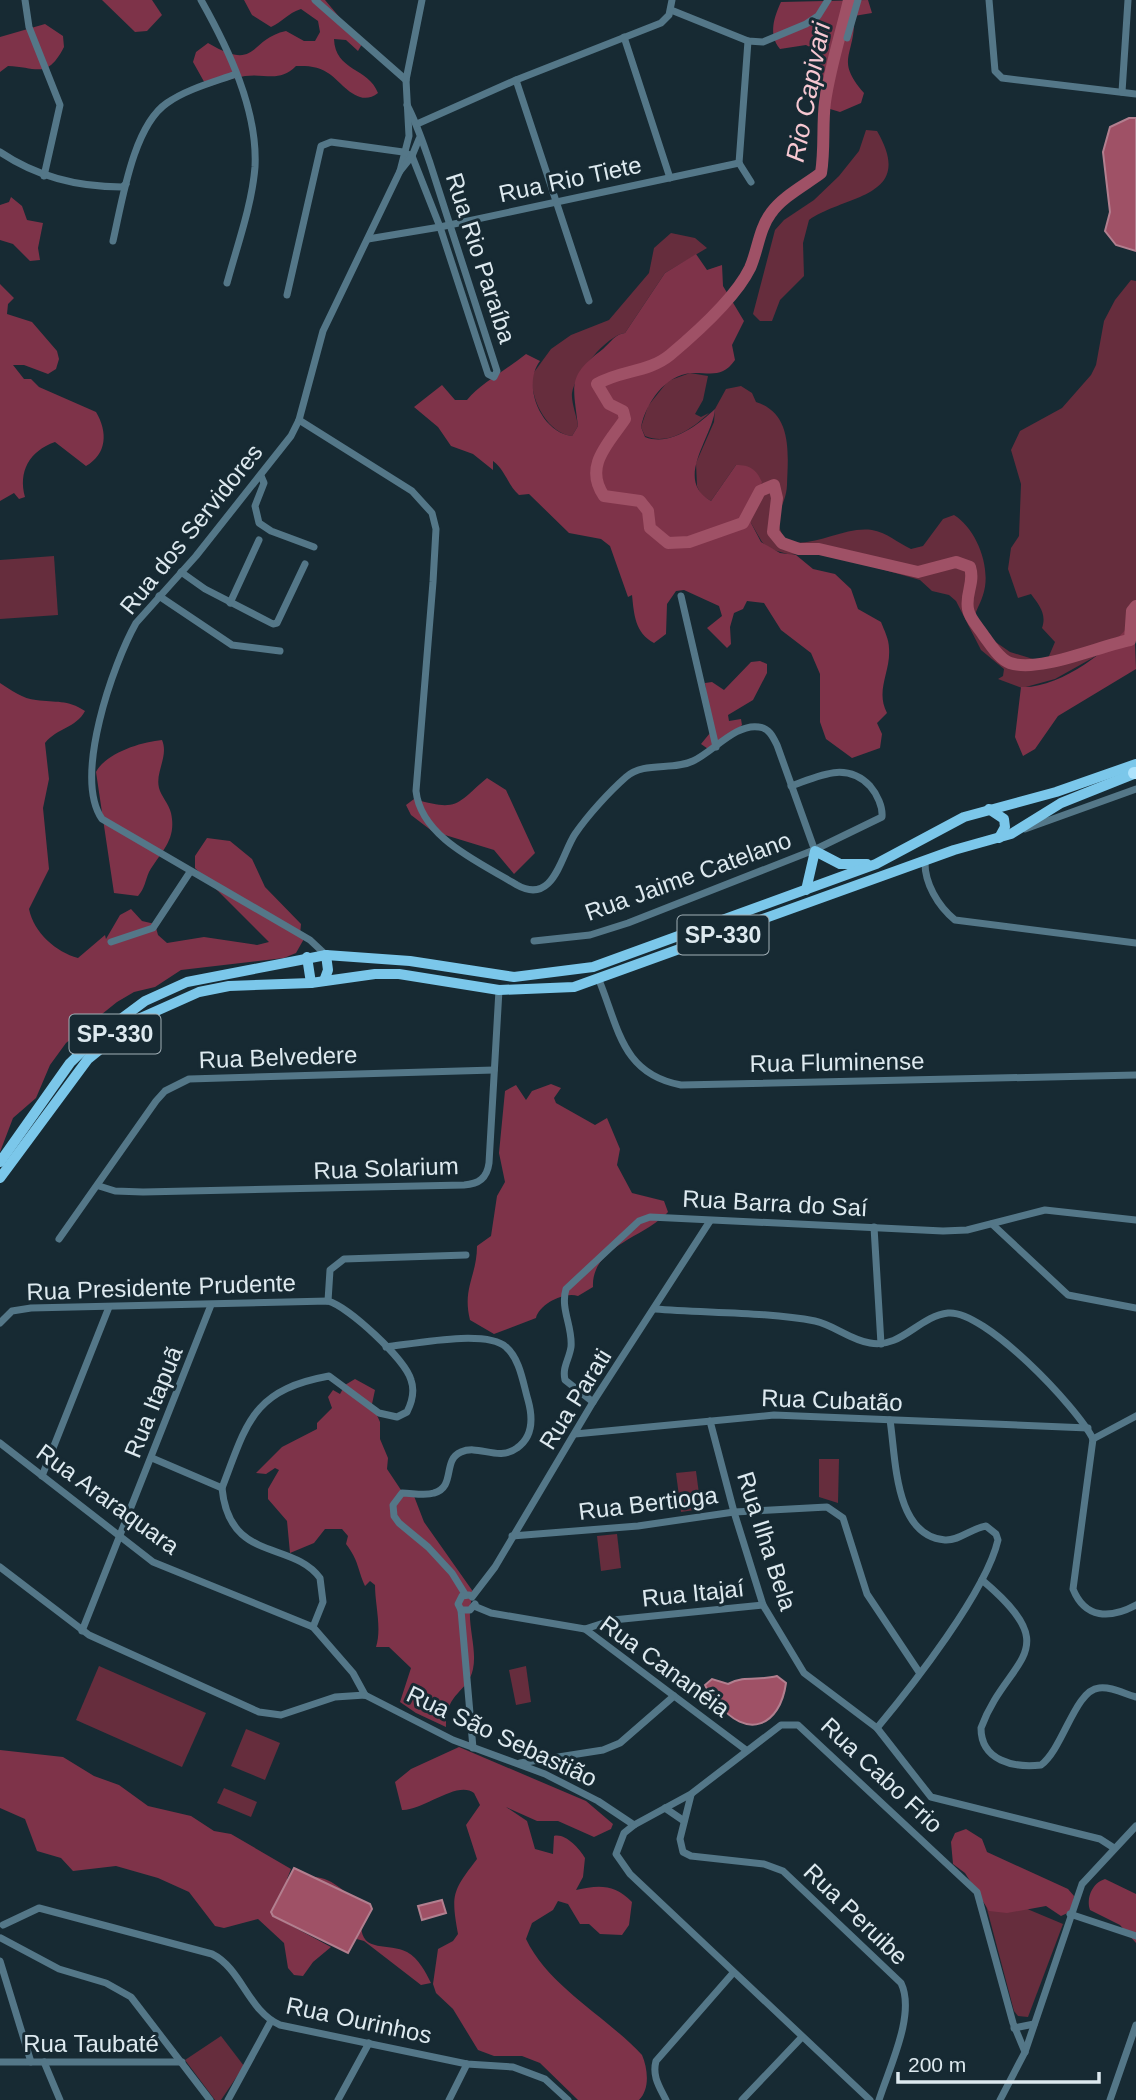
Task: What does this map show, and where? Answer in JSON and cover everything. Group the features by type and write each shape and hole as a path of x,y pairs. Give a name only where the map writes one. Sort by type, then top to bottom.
{"main road":[{"name":"SP-330","path":"0,1162 70,1063 126,1013 187,982 326,955 410,961 493,976 563,973 593,967 876,864 955,821 989,809 1135,771"},
{"name":"SP-330","path":"0,1178 75,1073 110,1038 166,1004 215,988 311,983 399,974 499,990 574,987 925,860 1012,834 1061,803 1135,771"},
{"path":"989,809 1004,819 1005,827 999,838"},
{"path":"806,890 814,851 840,864 876,864"},
{"path":"324,981 328,970 326,955"},
{"path":"307,957 311,983"}],"street":[{"path":"25,0 29,27 60,104 44,176"},
{"path":"201,0 231,54 252,133 255,169 227,283"},
{"path":"315,0 406,80"},
{"path":"419,139 409,136 406,80 422,0"},
{"path":"407,105 417,124 516,79 661,23 671,9 673,0"},
{"path":"671,9 748,41 763,42 806,24 818,16 828,0"},
{"path":"847,38 858,0"},
{"path":"989,0 995,71 1002,78 1136,94"},
{"path":"1122,92 1128,0"},
{"path":"624,37 670,178"},
{"path":"748,41 739,163 751,182"},
{"path":"113,241 141,137 158,110 180,95 236,74"},
{"path":"516,79 589,301"},
{"name":"Rua Rio Paraíba","path":"412,156 440,227 488,374 494,377 497,371 428,156 419,139 417,124"},
{"name":"Rua dos Servidores","path":"400,171 409,136"},
{"name":"Rua dos Servidores","path":"326,955 305,939 106,823 98,814 95,797 94,748 107,694 125,644 136,623 261,476 299,420 323,331 400,171 412,156 419,139"},
{"path":"287,295 321,146 331,142 403,152 412,156"},
{"path":"0,152 44,176 106,187 122,187 127,184"},
{"name":"Rua Rio Tiete","path":"368,239 440,227 739,163"},
{"path":"299,420 412,491 432,513 436,528 433,582 416,791 420,812 432,828 517,886 530,891 537,889 557,877 575,835 628,776 643,769 686,764 743,729 764,728 777,745 814,851"},
{"path":"261,476 264,483 255,506 259,523 271,531 314,547"},
{"path":"230,603 259,540"},
{"path":"181,572 230,603 273,624 277,623 304,564"},
{"path":"159,596 232,645 280,651"},
{"path":"681,596 716,747"},
{"name":"Rua Jaime Catelano","path":"534,941 590,935 628,923 814,851 877,822 882,817 881,805 865,781 848,772 836,771 791,786"},
{"path":"1012,834 1136,789"},
{"path":"925,860 926,873 937,899 955,920 1136,943"},
{"path":"111,943 153,928 190,872"},
{"path":"305,939 307,957"},
{"name":"Rua Fluminense","path":"599,980 630,1055 639,1068 666,1082 681,1085 1136,1075"},
{"name":"Rua Solarium","path":"99,1186 116,1191 143,1192 474,1184 488,1171 499,990"},
{"name":"Rua Belvedere","path":"59,1239 99,1186 156,1101 165,1091 189,1079 494,1070"},
{"name":"Rua Barra do Saí","path":"593,1402 565,1380 563,1369 571,1344 564,1308 566,1289 639,1221 663,1217 943,1231 967,1230 1028,1213 1059,1209 1136,1220"},
{"name":"Rua Parati","path":"468,1595 495,1567 593,1402 710,1221"},
{"path":"992,1224 1068,1295 1136,1308"},
{"path":"874,1227 881,1344"},
{"path":"0,1567 82,1631 273,1716 291,1713 335,1697 365,1695 353,1673 313,1627 323,1602 320,1578 309,1567 246,1537 236,1527 223,1501 222,1488 253,1415 266,1400 285,1389 329,1376 379,1413 397,1417 407,1412 412,1398 412,1382 408,1370 342,1308 328,1301 330,1270 344,1259 466,1255"},
{"name":"Rua Presidente Prudente","path":"0,1323 12,1311 21,1309 328,1301"},
{"name":"Rua Itapuã","path":"82,1631 211,1305"},
{"path":"42,1476 109,1307"},
{"path":"655,1309 816,1321 869,1343 881,1344 894,1341 935,1316 960,1313 985,1326 1043,1377 1088,1428 1093,1439 1073,1589 1077,1599 1093,1613 1115,1615 1136,1605"},
{"path":"386,1347 488,1338 506,1346 520,1370 531,1419 526,1439 519,1448 504,1454 473,1450 459,1452 452,1459 447,1484 442,1490 428,1494 402,1493 393,1505 394,1516 399,1523 428,1547 468,1595 474,1606 470,1610 461,1610"},
{"name":"Rua Cubatão","path":"575,1434 774,1415 1088,1428"},
{"path":"1093,1439 1136,1416"},
{"path":"877,1728 982,1580 997,1543 996,1534 983,1526 952,1539 942,1539 926,1534 910,1522 899,1477 890,1420"},
{"name":"Rua Ilha Bela","path":"710,1421 734,1512 763,1605 804,1673 877,1728 931,1797 1100,1839 1114,1848"},
{"name":"Rua Araraquara","path":"0,1443 153,1562 313,1627"},
{"path":"152,1458 222,1488"},
{"name":"Rua Bertioga","path":"512,1535 532,1536 638,1527 734,1512 811,1506 836,1511 847,1527 873,1606 919,1672"},
{"path":"522,1520 532,1536"},
{"path":"982,1580 1023,1626 1028,1642 1024,1659 981,1728 984,1747 990,1754 1006,1762 1041,1765 1057,1750 1082,1700 1090,1690 1102,1687 1136,1697"},
{"path":"468,1595 458,1601 473,1748"},
{"name":"Rua Itajaí","path":"585,1629 613,1620 763,1605"},
{"name":"Rua Cananéia","path":"474,1606 491,1614 585,1629 746,1750"},
{"name":"Rua São Sebastião","path":"365,1695 473,1748 518,1764 598,1801 634,1825"},
{"path":"518,1764 595,1751 620,1743 674,1696"},
{"name":"Rua Cabo Frio","path":"634,1825 691,1794 780,1725 798,1726 971,1884 981,1903 1014,2028 1025,2052"},
{"name":"Rua Peruibe","path":"691,1794 679,1844 683,1852 691,1856 764,1864 783,1871 901,1983 906,2000 906,2016 878,2100"},
{"path":"665,1808 684,1821"},
{"path":"634,1825 617,1844 619,1861 865,2099"},
{"path":"1000,2100 1025,2052 1082,1884 1136,1826"},
{"name":"Rua Ourinhos","path":"2,1924 39,1909 51,1910 212,1954 230,1967 255,2005 271,2021 467,2064 513,2067 545,2079 568,2100"},
{"path":"1070,1914 1136,1936"},
{"path":"2,1924 5,1932 1,1938 59,1969 120,1989 138,2004 210,2100"},
{"path":"0,1961 4,1992 31,2062"},
{"path":"666,2100 653,2071 656,2061 733,1973"},
{"path":"228,2100 271,2021"},
{"path":"1014,2028 1034,2024"},
{"path":"1110,2100 1136,2025"},
{"path":"742,2100 802,2037"},
{"path":"338,2100 369,2043"},
{"name":"Rua Taubaté","path":"0,2062 182,2062"},
{"path":"44,2062 60,2100"},
{"path":"449,2100 467,2064"}],"shaded area":[{"path":"102,0 152,0 162,15 147,31 135,32"},
{"path":"244,0 325,0 362,44 358,51 346,40 334,39 340,57 374,85 378,93 364,98 357,96 324,71 305,66 296,66 278,76 245,76 207,87 193,62 196,52 208,43 236,55 252,51 265,40 286,31 304,41 315,41 320,32 318,21 301,9 271,27 252,15"},
{"path":"868,0 872,13 854,16 848,56 850,72 864,93 861,103 840,112 830,109 820,96 820,52 806,45 780,49 774,38 774,20 781,2"},
{"path":"45,24 63,36 64,47 52,64 40,69 8,66 0,72 0,37"},
{"path":"1129,118 1136,118 1136,251 1116,245 1105,231 1110,212 1103,152 1110,127"},
{"path":"866,130 877,131 887,153 888,170 883,182 872,191 809,220 803,243 804,276 780,300 772,321 760,321 753,314 775,230 784,220 814,200 839,176 859,151"},
{"path":"11,197 22,206 27,220 43,223 38,248 40,260 30,261 13,244 0,240 0,205 9,202"},
{"path":"671,233 695,238 707,248 665,273 625,333 601,348 585,366 572,393 578,426 572,436 563,434 548,422 537,404 532,375 551,349 571,335 609,320 649,273 654,248"},
{"path":"696,254 707,270 722,265 723,286 744,321 732,345 735,360 720,372 691,373 673,379 652,400 641,427 645,437 674,437 692,428 715,409 695,470 695,482 700,492 711,501 736,465 752,469 762,482 750,512 751,523 761,542 780,553 796,555 813,569 835,574 851,589 858,609 881,622 888,641 889,657 883,689 887,713 877,723 882,734 880,748 852,758 826,739 820,722 820,674 811,653 781,630 764,603 747,601 743,609 734,613 730,627 731,644 727,648 707,628 722,616 719,606 684,590 676,591 667,604 666,634 654,643 639,628 632,595 628,597 610,546 601,539 569,533 529,494 519,495 493,461 493,470 473,454 451,446 438,427 414,407 442,385 455,400 467,400 526,354 540,361 533,383 534,395 544,418 561,433 572,436 578,426 574,390 578,374 591,358 618,335 625,333 665,273"},
{"path":"1131,280 1136,281 1136,622 1105,651 1055,679 1022,688 998,679 1003,676 1004,669 981,650 956,601 949,595 932,591 920,580 867,565 848,553 825,549 791,555 770,549 762,542 751,523 750,512 759,493 736,465 711,501 701,495 697,486 696,463 714,422 715,409 726,389 741,386 752,393 756,402 777,416 786,436 787,485 779,524 786,541 807,542 850,531 872,530 911,549 923,546 943,519 954,515 976,540 984,562 985,585 975,614 974,627 1010,652 1046,663 1055,642 1042,628 1043,614 1031,594 1018,598 1008,569 1011,548 1019,536 1021,484 1011,450 1020,431 1062,408 1091,375 1096,365 1104,321 1115,300"},
{"path":"0,284 14,298 8,304 7,314 32,322 57,351 59,359 56,369 48,374 24,365 13,365 24,379 31,379 39,387 96,412 104,435 102,449 86,466 55,442 38,451 25,471 25,497 19,499 14,493 0,501"},
{"path":"690,373 708,376 703,400 695,414 701,417 709,413 695,425 671,437 654,439 645,436 641,427 648,406 668,381"},
{"path":"54,556 58,615 0,619 0,560"},
{"path":"1134,620 1136,669 1058,716 1035,749 1023,756 1015,737 1021,687 1052,681 1084,665 1112,643"},
{"path":"760,661 767,664 767,673 753,700 728,715 729,721 741,719 742,725 711,751 701,744 710,733 705,683 712,682 724,690 751,662"},
{"path":"0,683 26,698 67,703 85,711 77,721 45,743 49,779 43,808 49,869 29,909 36,926 54,946 78,958 105,935 106,939 120,915 131,909 142,921 155,924 158,935 167,943 204,937 257,945 269,942 195,868 195,856 207,838 230,841 252,859 265,887 301,924 300,934 305,937 296,953 284,958 181,970 155,987 134,992 117,1002 66,1043 50,1065 36,1098 13,1118 0,1152"},
{"path":"162,740 164,752 158,782 171,813 170,838 138,896 114,893 96,772 116,754 144,743"},
{"path":"487,778 506,790 535,853 514,874 494,850 432,831 411,815 406,805 414,799 440,805 456,803"},
{"path":"551,1084 561,1088 554,1098 556,1103 595,1125 607,1118 620,1149 617,1165 632,1193 664,1201 668,1212 610,1252 595,1273 593,1287 578,1296 566,1295 553,1300 542,1308 536,1318 494,1334 470,1320 468,1299 477,1246 491,1236 497,1196 505,1182 499,1153 505,1091 516,1085 526,1100 532,1091"},
{"path":"355,1379 375,1390 372,1404 380,1422 380,1439 388,1458 387,1469 402,1496 414,1496 424,1522 474,1593 470,1611 473,1669 467,1683 449,1707 446,1727 400,1702 411,1668 389,1647 376,1647 378,1624 375,1585 370,1581 365,1586 356,1560 346,1544 348,1536 342,1529 325,1529 314,1543 290,1553 287,1521 268,1499 268,1489 279,1470 275,1468 266,1474 256,1473 282,1447 317,1429 317,1423 332,1408 328,1397 333,1390 340,1394 345,1385"},
{"path":"819,1459 839,1459 838,1503 819,1497"},
{"path":"696,1471 701,1509 681,1512 676,1473"},
{"path":"617,1534 621,1568 601,1571 597,1536"},
{"path":"99,1666 206,1713 182,1767 76,1720"},
{"path":"526,1666 531,1702 516,1705 509,1670"},
{"path":"777,1676 786,1683 777,1710 760,1723 750,1725 729,1715 705,1685 712,1679 728,1684"},
{"path":"246,1729 280,1743 265,1780 231,1766"},
{"path":"459,1747 586,1801 613,1824 611,1829 594,1837 558,1821 537,1821 506,1807 527,1821 535,1849 553,1854 554,1836 558,1836 567,1839 579,1850 585,1858 583,1877 576,1890 606,1887 619,1892 632,1902 629,1925 622,1935 600,1934 589,1924 580,1924 568,1904 558,1901 553,1910 532,1923 526,1939 536,1956 563,1987 642,2055 647,2079 639,2100 578,2100 540,2063 522,2056 494,2056 478,2050 453,2009 436,1993 433,1984 438,1949 453,1941 458,1934 454,1901 462,1879 477,1859 466,1825 480,1805 474,1793 459,1790 420,1806 402,1810 395,1782 411,1769"},
{"path":"0,1750 63,1757 94,1776 119,1785 148,1806 191,1816 214,1831 231,1834 291,1869 287,1879 313,1877 328,1880 358,1901 371,1906 363,1911 361,1926 367,1941 407,1952 418,1962 431,1983 421,1985 364,1941 273,1916 331,1947 313,1962 303,1976 294,1975 288,1968 284,1943 258,1919 224,1928 215,1926 189,1892 158,1878 116,1866 73,1871 61,1858 37,1851 25,1819 0,1808"},
{"path":"224,1788 257,1802 251,1817 217,1803"},
{"path":"966,1829 982,1839 987,1852 1068,1889 1074,1896 1072,1911 1061,1916 1046,1906 1007,1913 989,1911 965,1873 953,1864 951,1842 955,1833"},
{"path":"294,1868 370,1904 372,1909 348,1953 273,1916 271,1912"},
{"path":"1105,1879 1136,1894 1136,1943 1120,1925 1090,1910 1091,1892"},
{"path":"982,1890 1063,1924 1028,2017 1018,2016 1014,2011"},
{"path":"442,1900 446,1913 422,1920 418,1906"},
{"path":"221,2036 244,2066 221,2100 215,2100 185,2060"}],"waterway":[{"name":"Rio Capivari","path":"849,0 825,102 821,173 787,196 771,213 744,279 703,326 661,361 597,384 609,404 623,411 625,419 601,455 597,465 598,485 604,496 640,501 648,511 650,528 668,543 689,542 743,523 760,491 774,485 777,498 773,532 782,543 799,549 819,549 918,572 956,562 970,567 967,603 969,612 974,623 996,651 1010,663 1022,665 1053,662 1130,640 1132,611 1136,606"}]}
